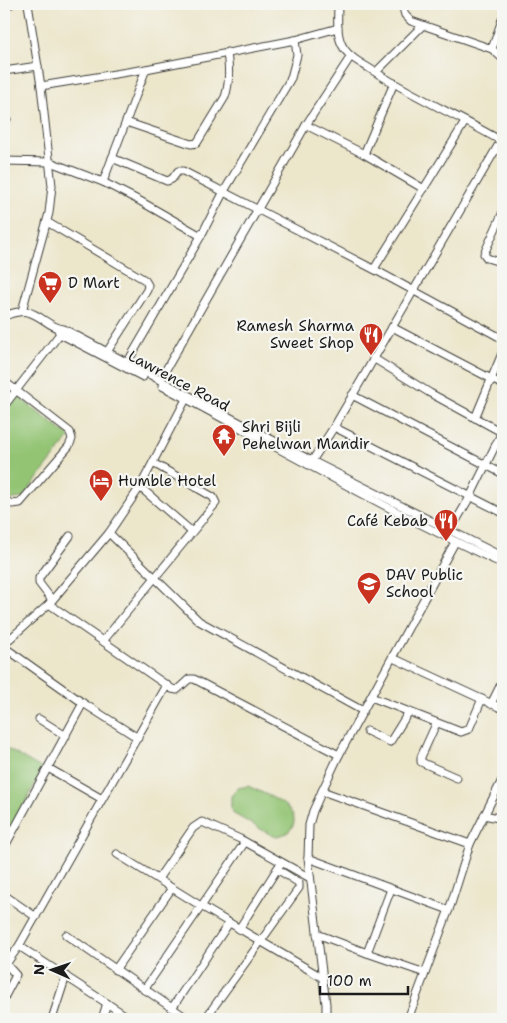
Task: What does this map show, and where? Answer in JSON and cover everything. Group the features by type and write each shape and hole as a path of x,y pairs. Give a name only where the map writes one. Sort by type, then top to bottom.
{"street":[{"path":"4,5 11,4"},
{"path":"4,316 22,311 47,222 52,194 41,86 28,4"},
{"path":"312,462 502,140 394,83 351,56 341,43 338,28 338,4"},
{"path":"402,4 407,18 422,26 492,49 503,58"},
{"path":"492,49 503,17"},
{"path":"376,72 422,26"},
{"path":"41,86 295,40 338,28"},
{"path":"127,363 201,236 223,193 291,78 297,55 295,40"},
{"path":"126,122 191,144 197,142 227,90 229,76 227,52"},
{"path":"160,380 306,125 351,56"},
{"path":"4,71 38,66"},
{"path":"103,182 146,68"},
{"path":"364,154 394,83"},
{"path":"4,101 7,119"},
{"path":"374,269 465,122"},
{"path":"306,125 364,154 424,189"},
{"path":"112,158 165,180 170,180 178,171 183,171 374,269 503,339"},
{"path":"4,161 50,162 103,182 140,200 201,236"},
{"path":"503,212 484,254 487,258 503,263"},
{"path":"47,222 145,280 147,283 147,290 107,352"},
{"name":"Lawrence Road","path":"22,311 31,313 186,399 391,506 450,531 503,558"},
{"path":"392,327 503,385"},
{"path":"4,406 60,330"},
{"name":"Lawrence Road","path":"60,330 160,380 455,542 503,564"},
{"path":"475,418 503,351"},
{"path":"373,358 475,418 503,432 470,497 450,531"},
{"path":"4,381 70,432 72,439 69,446 20,503 12,504 4,500"},
{"path":"352,395 503,474"},
{"path":"138,738 83,703 4,646 51,602 109,532 140,487 186,399"},
{"path":"334,427 503,514"},
{"path":"104,640 215,506 215,500 153,463"},
{"path":"140,487 192,532"},
{"path":"109,532 199,621 363,711"},
{"path":"70,536 39,578 51,602 176,690 189,679 194,679 339,755"},
{"path":"326,1019 323,978 308,858 309,825 312,811 339,755 455,542"},
{"path":"393,658 503,709"},
{"path":"491,704 503,680"},
{"path":"4,998 16,975 5,965 19,946 167,685"},
{"path":"371,698 457,732 466,731 482,699"},
{"path":"4,848 83,703"},
{"path":"367,731 390,742 408,713"},
{"path":"39,719 66,736"},
{"path":"436,724 420,760 422,764 457,778"},
{"path":"48,768 102,799"},
{"path":"408,1019 449,910 470,844 503,778"},
{"path":"322,791 470,844"},
{"path":"484,815 503,819"},
{"path":"158,879 193,828 200,822 205,822 245,842 310,878"},
{"path":"144,990 245,842"},
{"path":"118,854 239,929 323,978"},
{"path":"308,858 449,910"},
{"path":"239,929 281,862"},
{"path":"205,1019 300,888 299,883 276,869"},
{"path":"115,970 172,888"},
{"path":"367,954 391,889"},
{"path":"4,895 36,916"},
{"path":"172,1008 230,923"},
{"path":"317,934 367,954 425,973"},
{"path":"66,935 188,1019"},
{"path":"19,946 131,1019"},
{"path":"52,1019 66,976"},
{"path":"102,1019 107,1003"}],"green space":[{"path":"16,395 70,437 22,498 8,500 4,496 4,411"},
{"path":"4,747 43,769 4,842"},
{"path":"248,786 272,797 288,808 293,814 294,821 289,831 282,835 273,836 234,814 231,809 231,796 238,788"}],"place":[{"name":"D Mart","path":"50,304"},
{"name":"Ramesh Sharma Sweet Shop","path":"371,356"},
{"name":"Shri Bijli Pehelwan Mandir","path":"224,457"},
{"name":"Humble Hotel","path":"101,502"},
{"name":"Café Kebab","path":"446,542"},
{"name":"DAV Public School","path":"369,605"}]}
